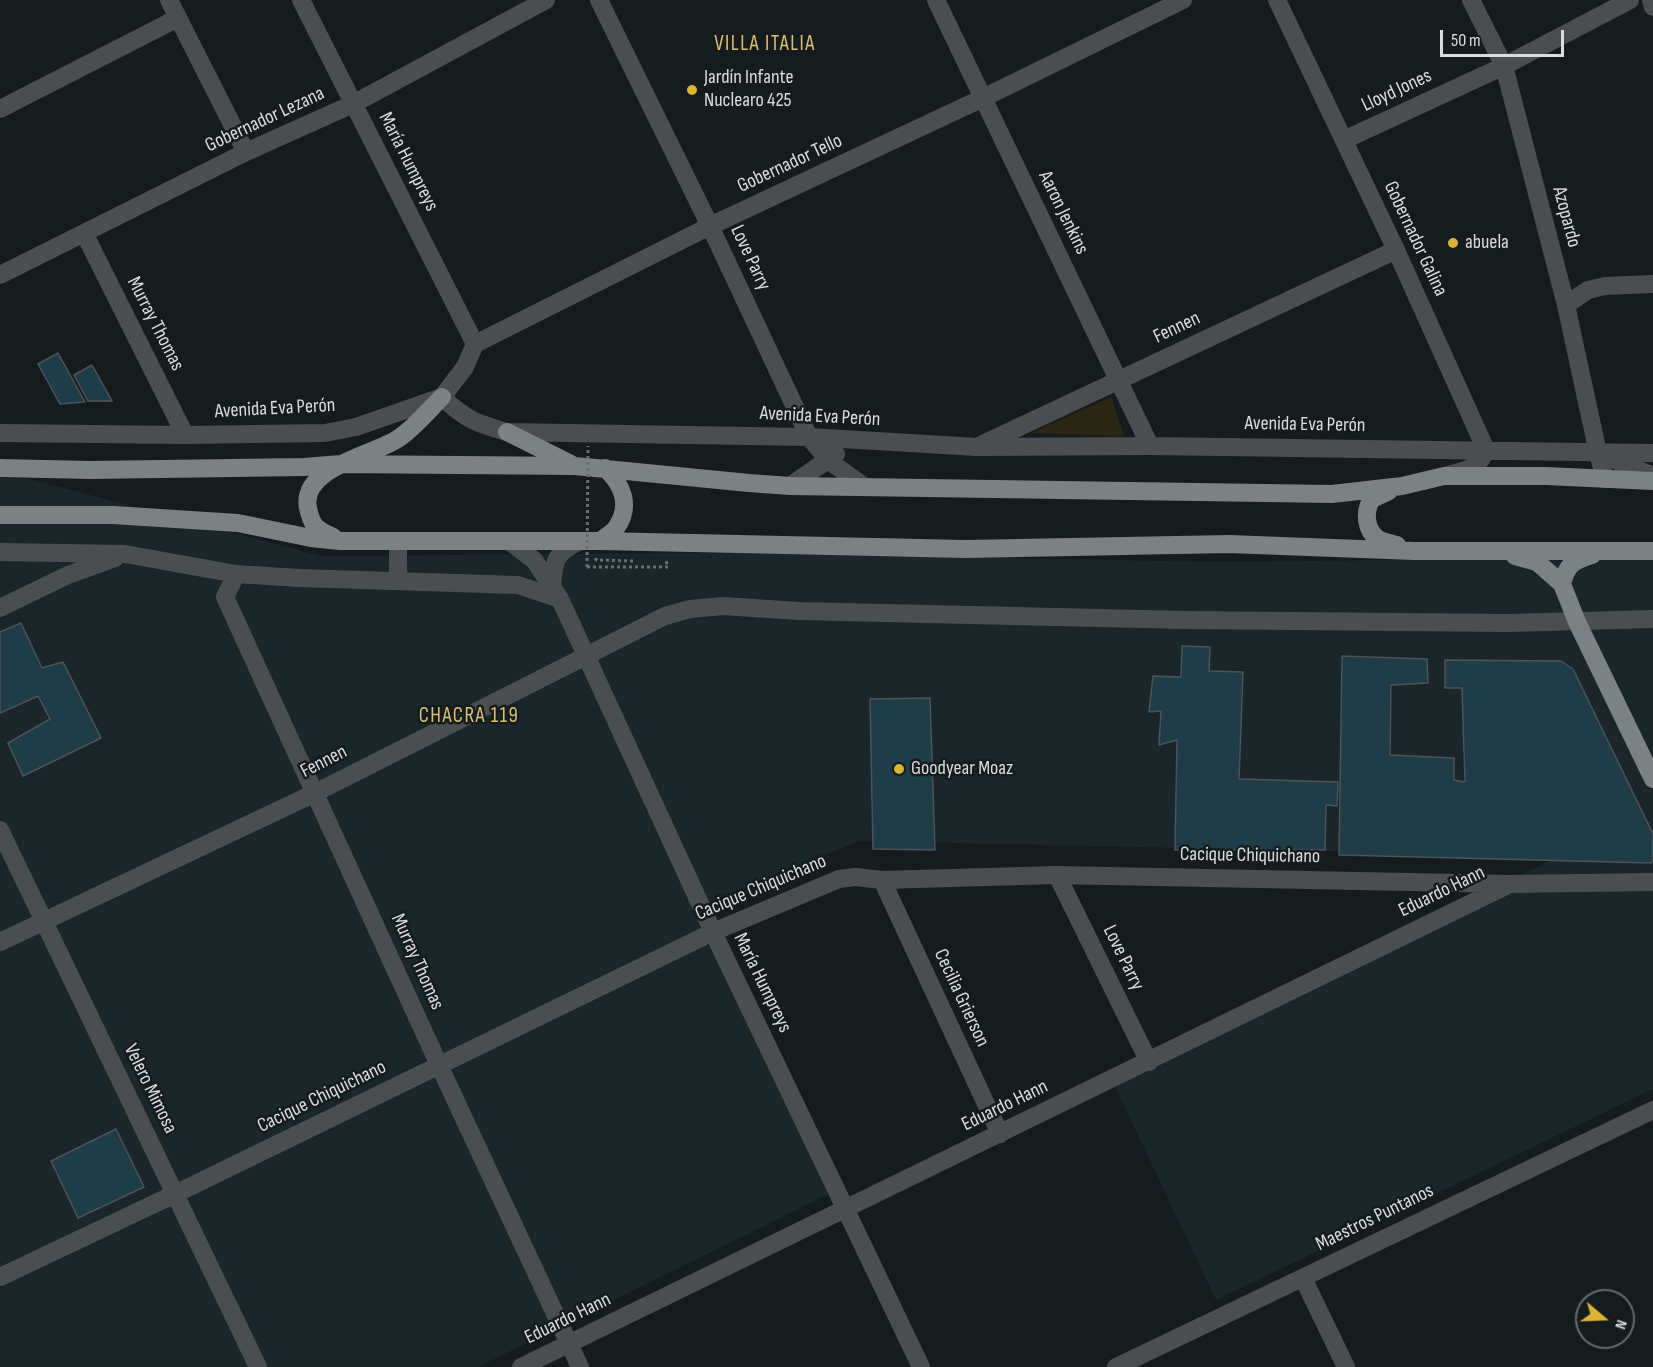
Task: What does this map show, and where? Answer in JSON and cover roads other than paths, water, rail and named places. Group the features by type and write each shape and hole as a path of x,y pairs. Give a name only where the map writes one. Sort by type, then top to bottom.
{"main road":[{"path":"340,541 316,529 310,520 307,501 314,484 322,474 341,464 379,450 399,438 442,397"},
{"path":"507,432 576,466"},
{"path":"0,468 90,470 304,467 341,464 576,466 790,486 1332,494 1402,486 1444,476 1546,476 1653,481"},
{"path":"601,541 616,528 623,513 624,495 617,480 605,468"},
{"path":"1402,486 1371,499 1367,509 1368,523 1377,538 1414,550"},
{"path":"0,515 113,516 238,523 340,541 601,541 966,549 1229,544 1414,550 1653,551"},
{"path":"1495,550 1537,562 1562,584 1577,622 1653,779"},
{"path":"1562,584 1565,571 1576,561 1603,552"}],"street":[{"path":"169,0 246,152"},
{"name":"María Humpreys","path":"301,0 475,344"},
{"name":"Gobernador Lezana","path":"0,275 246,152 353,104 546,0"},
{"name":"Love Parry","path":"599,0 710,226 808,437 829,460 865,487"},
{"name":"Aaron Jenkins","path":"936,0 1150,446"},
{"name":"Gobernador Tello","path":"475,344 710,226 983,98 1183,0"},
{"name":"Gobernador Galina","path":"1277,0 1396,250 1486,450"},
{"name":"Azopardo","path":"1471,0 1504,66 1566,305 1605,479"},
{"name":"Lloyd Jones","path":"1344,140 1504,66 1630,0"},
{"path":"1651,0 1653,7"},
{"path":"0,109 178,18"},
{"name":"Murray Thomas","path":"84,233 185,435"},
{"name":"Fennen","path":"977,447 1396,250"},
{"path":"1566,305 1588,290 1605,286 1653,284"},
{"path":"442,397 465,367 475,344"},
{"name":"Avenida Eva Perón","path":"0,433 185,435 325,433 356,427 442,397 460,415 475,423 507,432 808,437 977,447 1150,446 1653,453"},
{"path":"790,486 829,460 852,441"},
{"path":"1444,476 1468,469 1482,461 1486,450"},
{"path":"1598,453 1653,476"},
{"path":"398,541 398,580"},
{"name":"María Humpreys","path":"508,541 534,560 556,592 712,932 921,1367"},
{"path":"0,552 125,554 236,574 518,585 556,592 556,558 563,549 578,542"},
{"path":"0,608 68,575 125,554"},
{"name":"Murray Thomas","path":"236,574 225,597 580,1367"},
{"name":"Fennen","path":"0,942 315,793 585,654 665,616 690,609 723,606 799,611 1185,620 1577,622"},
{"path":"1577,622 1653,619"},
{"name":"Velero Mimosa","path":"0,830 258,1367"},
{"name":"Love Parry","path":"1057,875 1149,1062"},
{"name":"Cacique Chiquichano","path":"0,1277 712,932 839,879 1057,875 1509,884 1653,882"},
{"name":"Cecilia Grierson","path":"882,880 999,1134"},
{"name":"Eduardo Hann","path":"521,1367 1149,1062 1509,884"},
{"name":"Maestros Puntanos","path":"1116,1367 1653,1110"},
{"path":"1303,1278 1346,1367"}],"place":[{"name":"Jardín Infante Nuclearo 425","path":"692,90"},
{"name":"abuela","path":"1453,243"},
{"name":"Goodyear Moaz","path":"899,769"}],"district":[{"name":"VILLA ITALIA","path":"765,45"},
{"name":"CHACRA 119","path":"469,717"}]}
